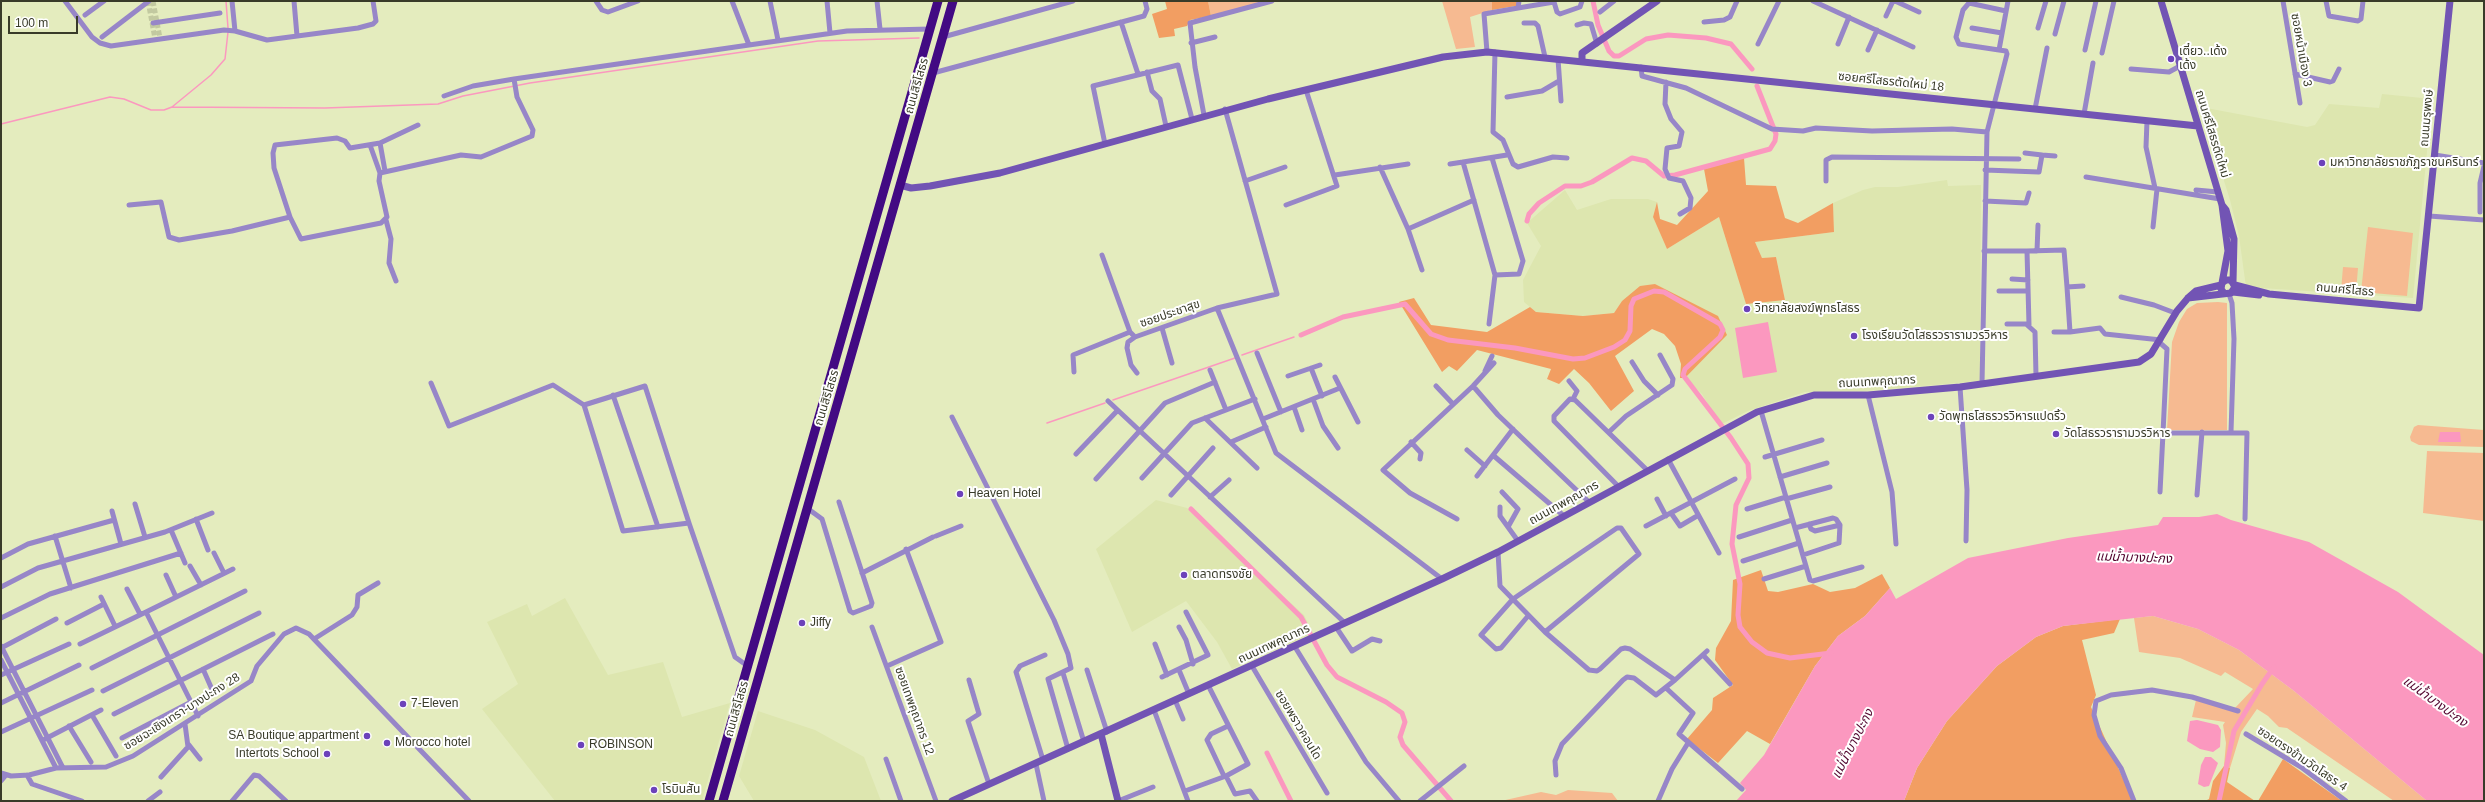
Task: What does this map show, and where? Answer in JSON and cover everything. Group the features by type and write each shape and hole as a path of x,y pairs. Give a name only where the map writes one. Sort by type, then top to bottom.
{"highway":[{"name":"ถนนสิริโสธร","path":"709,801 938,1"},
{"name":"ถนนสิริโสธร","path":"723,801 953,1"},
{"path":"854,294 868,298"}],"main road":[{"path":"1582,61 1582,53 1608,37 1657,1"},
{"name":"ถนนศรีโสธรตัดใหม่","path":"2161,1 2220,199 2228,251 2222,284"},
{"name":"ถนนมรุพงษ์","path":"2419,308 2450,1"},
{"name":"ซอยศรีโสธรตัดใหม่ 18","path":"900,185 911,188 971,179 1105,144 1225,109 1443,57 1487,52 2198,126"},
{"name":"ถนนศรีโสธรตัดใหม่","path":"2220,199 2226,210 2234,239 2231,289"},
{"name":"ถนนเทพคุณากร","path":"952,801 1295,647 1442,579 1498,552 1647,470 1761,411 1814,395 1868,395 1960,387 2139,362 2146,360 2160,341 2175,313 2196,291 2222,284 2229,280 2231,289"},
{"path":"2222,284 2231,289"},
{"path":"2188,298 2231,289"},
{"name":"ถนนศรีโสธร","path":"2231,289 2419,308"},
{"path":"1104,733 1118,801"}],"street":[{"path":"65,1 96,40 111,46 215,31 235,30 261,40 373,24 377,15 373,1"},
{"path":"85,15 104,1"},
{"path":"102,36 150,1"},
{"path":"232,1 235,30"},
{"path":"294,1 297,36"},
{"path":"596,1 602,10 608,12 638,1"},
{"path":"732,1 749,45"},
{"path":"770,1 778,40"},
{"path":"827,1 830,33"},
{"path":"877,1 880,29"},
{"path":"943,37 1073,1"},
{"path":"933,73 1144,16 1147,9 1145,1"},
{"path":"1204,115 1189,27 1192,21 1231,13 1272,1"},
{"path":"1518,8 1519,1"},
{"path":"1487,52 1484,14 1554,2 1557,12 1560,14 1580,8 1582,1"},
{"path":"1600,12 1614,1"},
{"path":"1704,22 1724,20 1730,17 1737,1"},
{"path":"1758,44 1779,1"},
{"path":"1813,1 1913,47"},
{"path":"1886,16 1894,1 1919,12"},
{"path":"1999,50 2008,1"},
{"path":"2038,28 2046,1"},
{"path":"2055,34 2064,1"},
{"path":"2085,50 2096,1"},
{"path":"2102,53 2114,1"},
{"name":"ซอยหน้าเมือง 3","path":"2283,1 2300,103"},
{"path":"2326,1 2329,16 2358,21 2361,19 2363,1"},
{"path":"1982,384 1985,170 1987,132 2007,54 2006,51 1959,44 1956,37 1963,10 1969,3 2006,11"},
{"path":"153,23 220,13"},
{"path":"1838,44 1849,17"},
{"path":"1120,22 1138,74"},
{"path":"1524,23 1535,23 1538,26 1545,57"},
{"path":"1577,25 1584,23 1591,24 1598,43"},
{"path":"1972,28 2002,33"},
{"path":"444,96 473,86 514,79 778,40 830,33 880,29 930,29"},
{"path":"1868,50 1877,30"},
{"path":"1191,42 1216,36"},
{"path":"2035,109 2047,48"},
{"path":"1495,52 1493,132 1503,140 1513,164 1518,167 1553,157 1567,158"},
{"path":"1558,59 1560,101"},
{"path":"2084,114 2093,63"},
{"path":"1105,144 1101,114 1092,87 1178,64 1192,119"},
{"path":"2131,69 2169,72 2180,66"},
{"path":"1642,67 1642,76 1666,82 1698,94 1775,130 1803,131 1816,128 1932,131 1952,129 1987,132"},
{"path":"2295,74 2330,82 2333,81 2339,69"},
{"path":"1147,72 1152,91 1160,99 1166,126"},
{"path":"383,172 467,154 481,157 530,137 533,130 517,97 514,79"},
{"path":"1507,97 1542,90 1559,81"},
{"path":"1666,82 1665,104 1671,119 1682,132 1679,146 1667,148 1667,175 1684,180 1690,195 1690,208 1680,214"},
{"path":"1286,205 1336,187 1335,175 1306,90"},
{"path":"1225,109 1245,181 1285,167"},
{"path":"2147,121 2146,147 2156,189 2152,227"},
{"path":"386,220 381,223 301,239 290,218 274,168 273,153 275,145 337,138 345,141 348,148 380,143 418,126"},
{"path":"380,143 383,172 379,181 390,239 389,263 396,281"},
{"path":"370,145 383,172"},
{"path":"2025,154 2055,156"},
{"path":"1450,164 1507,155"},
{"path":"1985,170 2037,172 2040,170 2042,155"},
{"path":"2435,155 2484,164 2479,198 2480,212"},
{"path":"1826,181 1826,160 1832,157 1986,157 2019,159"},
{"path":"1492,158 1523,261 1519,274 1495,275"},
{"path":"1463,162 1495,275 1489,324"},
{"path":"1335,175 1380,167 1408,164"},
{"path":"1380,167 1408,229 1422,270"},
{"path":"2086,177 2220,199"},
{"name":"ซอยประชาสุข","path":"1102,255 1130,332 1135,336 1217,308 1276,294 1245,181"},
{"path":"2196,190 2220,199"},
{"path":"1985,201 2026,203 2029,193"},
{"path":"1408,229 1474,200"},
{"path":"129,205 161,202 170,237 179,240 232,231 290,218"},
{"path":"2429,216 2484,220"},
{"path":"2037,250 2038,225"},
{"path":"1984,251 2061,249 2065,252 2070,332"},
{"path":"2027,251 2029,325 2035,332 2036,376"},
{"path":"2012,280 2028,280"},
{"path":"2068,287 2084,286"},
{"path":"2231,289 2234,339 2231,432"},
{"path":"1999,291 2028,291"},
{"path":"2120,298 2154,305 2175,313"},
{"path":"1217,308 1255,398 1274,448 1279,456 1442,579"},
{"path":"2007,324 2029,325"},
{"path":"1162,328 1172,363"},
{"path":"2054,332 2070,332 2100,328 2105,334 2160,341 2167,349 2160,492"},
{"name":"ซอยประชาสุข","path":"1074,372 1073,355 1130,332"},
{"path":"1135,336 1128,342 1127,348 1131,365 1137,373"},
{"path":"1257,353 1281,412"},
{"path":"1609,432 1626,416 1673,382 1660,355"},
{"path":"1485,372 1484,370 1492,356"},
{"path":"1632,362 1644,381 1658,394"},
{"path":"1457,519 1410,493 1384,472 1384,468 1473,386 1494,363"},
{"path":"1288,376 1320,365"},
{"path":"1311,368 1322,396"},
{"path":"1210,370 1226,410"},
{"path":"1335,377 1358,422"},
{"path":"1569,381 1577,391 1572,399 1554,416 1554,421 1618,486"},
{"path":"1096,479 1172,399 1215,382"},
{"path":"430,383 449,426 553,385 584,405 623,531 689,523"},
{"path":"584,405 645,386 689,523 735,657 748,667"},
{"path":"1436,386 1453,404"},
{"path":"1473,386 1513,429 1589,502"},
{"path":"1960,387 1967,496 1966,541"},
{"path":"1263,420 1340,388"},
{"path":"613,395 658,527"},
{"path":"1868,395 1892,492 1896,544"},
{"path":"1142,478 1164,455 1188,426 1255,398"},
{"path":"1313,399 1323,426 1338,448"},
{"path":"1572,399 1609,432 1647,470"},
{"path":"1108,401 1345,623"},
{"path":"1294,407 1302,430"},
{"path":"1076,454 1117,411"},
{"path":"1761,411 1810,580 1813,581 1862,567"},
{"path":"952,417 1054,620 1071,665 1070,670 1049,678 1048,681 1068,749"},
{"path":"1205,418 1257,468"},
{"path":"1231,442 1266,427"},
{"path":"1477,476 1494,456 1513,429"},
{"path":"2163,433 2245,431 2248,435 2245,518"},
{"path":"2197,495 2202,432"},
{"path":"1765,457 1773,453 1822,440"},
{"path":"1411,442 1421,453 1420,459"},
{"path":"1171,495 1213,448"},
{"path":"1467,450 1485,466"},
{"path":"1494,456 1564,516"},
{"path":"1668,459 1697,516 1719,553"},
{"path":"1780,477 1827,463"},
{"path":"1646,526 1735,479"},
{"path":"1210,497 1229,480"},
{"path":"1747,509 1830,487"},
{"path":"1502,492 1518,509 1508,527"},
{"path":"1657,499 1668,515 1680,526 1697,516"},
{"path":"807,508 822,520 853,613 872,605 839,502"},
{"path":"135,504 145,537"},
{"path":"1500,507 1498,513 1518,541"},
{"path":"112,511 121,544"},
{"path":"1,587 38,568 171,530 212,513"},
{"path":"1795,528 1833,518 1836,519 1840,525 1839,543 1803,555"},
{"path":"196,519 208,550"},
{"path":"1,558 28,544 114,520"},
{"path":"1739,537 1792,520"},
{"path":"1809,524 1811,529 1814,531 1840,525"},
{"path":"862,573 906,550 961,526"},
{"path":"1528,616 1501,648 1496,649 1483,638 1482,632 1513,599 1617,528 1622,528 1639,554 1545,632"},
{"path":"171,530 181,554 200,585"},
{"path":"55,536 71,588"},
{"path":"1743,560 1799,543"},
{"path":"886,666 941,642 906,550"},
{"path":"1498,552 1499,584 1528,616 1545,632 1593,671 1600,669 1621,649 1625,648 1630,649 1675,680"},
{"path":"214,553 224,573"},
{"path":"1,618 50,594 181,554"},
{"path":"1764,579 1806,566"},
{"path":"80,644 233,569"},
{"path":"166,576 176,597"},
{"path":"314,639 352,615 357,608 358,594 378,583"},
{"path":"127,589 140,614"},
{"path":"92,668 245,591"},
{"path":"101,597 115,626"},
{"path":"67,623 104,604"},
{"path":"146,612 198,716"},
{"path":"1154,644 1165,676 1206,658 1208,654 1186,612"},
{"path":"104,691 259,613"},
{"path":"56,619 1,647 63,768"},
{"name":"ซอยเทพคุณากร 12","path":"872,627 936,801"},
{"path":"1179,627 1186,640 1193,664"},
{"path":"1336,627 1352,651 1372,639 1380,641"},
{"name":"ซอยฉะเชิงเทรา-บางปะกง 28","path":"4,774 27,775 56,768 106,767 133,756 251,681 257,666 286,631 293,629 301,630 314,639 470,801"},
{"path":"114,714 273,634"},
{"path":"1,676 69,644"},
{"path":"1295,647 1366,762 1399,801"},
{"path":"1556,776 1555,761 1562,744 1627,677 1634,678 1656,696 1705,652 1730,684"},
{"path":"1043,760 1016,672 1020,666 1045,655"},
{"path":"1,660 56,768"},
{"path":"1,703 79,665"},
{"name":"ซอยพราวคอนโด","path":"1252,666 1327,793"},
{"path":"204,669 214,694"},
{"path":"1087,670 1104,733"},
{"path":"1179,670 1189,694"},
{"path":"1063,673 1084,742"},
{"path":"969,680 979,714 968,721 990,784"},
{"path":"1185,791 1225,776 1248,764 1208,685"},
{"path":"1666,688 1693,713 1679,734 1742,789"},
{"path":"1,732 92,690"},
{"path":"2134,801 2121,768 2100,736 2094,715 2096,701 2111,695 2152,690 2192,697 2238,711"},
{"path":"1175,700 1183,719"},
{"path":"122,738 191,702"},
{"path":"41,741 101,710"},
{"path":"1154,710 1188,801"},
{"path":"92,715 116,756"},
{"path":"185,724 189,745 200,759"},
{"path":"69,726 91,762"},
{"path":"1228,726 1211,734 1207,740 1235,794 1250,791 1257,801"},
{"name":"ซอยตรงข้ามวัดโสธร 4","path":"2246,734 2300,767 2346,801"},
{"path":"1658,801 1672,770 1688,743"},
{"path":"161,777 189,745"},
{"path":"886,759 901,801"},
{"path":"1036,764 1044,801"},
{"path":"1420,801 1464,766"},
{"path":"1,782 4,774"},
{"path":"27,775 32,784 82,801"},
{"path":"232,801 254,775 259,776 283,800"},
{"path":"1118,801 1153,787"},
{"path":"148,801 160,792"}],"shaded area":[{"path":"1165,1 1208,1 1211,16 1190,20 1187,26 1174,29 1175,36 1159,38 1152,14 1167,9"},
{"path":"1208,1 1265,1 1211,16"},
{"path":"1442,1 1492,1 1492,10 1470,17 1475,47 1456,49"},
{"path":"1492,1 1518,1 1516,6 1492,10"},
{"name":"มหาวิทยาลัยราชภัฏราชนครินทร์","path":"2382,94 2432,99 2413,298 2246,287 2239,236 2230,200 2201,107 2307,127 2315,125 2329,104 2379,108"},
{"path":"1744,158 1746,185 1776,186 1785,218 1798,223 1833,203 1834,232 1755,242 1762,258 1776,257 1785,300 1746,304 1719,217 1667,249 1653,217 1657,202 1660,219 1677,225 1708,191 1704,169"},
{"path":"1947,180 1948,186 1981,185 1980,381 1865,391 1805,392 1748,411 1720,425 1702,394 1685,378 1727,335 1692,304 1655,284 1622,301 1614,313 1583,316 1536,312 1524,302 1523,280 1541,246 1527,223 1565,190 1577,210 1611,199 1648,199 1657,202 1653,217 1667,249 1719,217 1746,303 1785,300 1776,257 1762,258 1755,242 1834,232 1833,203 1863,190 1875,187 1898,187"},
{"path":"2368,227 2413,233 2407,296 2361,292"},
{"path":"2343,267 2358,268 2356,292 2341,291"},
{"path":"1655,284 1718,316 1727,335 1685,378 1680,378 1681,364 1675,346 1664,334 1652,329 1615,356 1634,391 1611,411 1589,383 1574,369 1559,384 1547,379 1551,369 1477,350 1457,371 1449,366 1442,372 1399,302 1414,298 1431,325 1487,332 1530,307 1536,312 1583,316 1614,313 1622,301 1640,286"},
{"path":"2197,303 2227,303 2227,430 2167,430 2172,342 2179,322 2187,309"},
{"path":"2418,425 2484,430 2484,447 2419,445 2411,441 2410,437 2414,427"},
{"path":"2427,451 2484,453 2484,521 2423,513"},
{"name":"ตลาดทรงชัย","path":"1156,500 1187,508 1304,615 1313,633 1232,669 1217,642 1186,601 1132,632 1096,549"},
{"path":"1761,570 1768,591 1778,592 1813,584 1830,592 1855,588 1882,574 1890,588 1865,616 1838,636 1815,666 1770,744 1747,731 1718,763 1687,739 1712,710 1713,698 1733,685 1715,660 1716,648 1731,621 1733,580"},
{"path":"565,598 608,675 663,662 682,717 730,703 702,801 555,801 482,709 518,684 487,622 527,604 532,616"},
{"path":"2153,616 2198,629 2239,650 2294,691 2427,801 2394,801 2287,728 2279,727 2268,716 2257,709 2241,732 2230,768 2224,766 2226,743 2223,725 2225,722 2192,717 2196,700 2235,708 2253,689 2225,672 2221,676 2180,658 2139,652 2134,618"},
{"path":"2120,619 2114,633 2082,640 2096,695 2091,707 2133,801 1904,801 1917,768 1947,721 1997,666 2036,637 2063,626"},
{"path":"758,711 815,730 864,757 881,801 754,801 739,776"},
{"path":"2283,759 2342,801 2258,801"},
{"path":"2224,766 2230,768 2227,782 2255,801 2205,801 2209,799 2213,781"},
{"path":"1568,790 1612,793 1618,801 1501,801 1541,792 1556,795"}],"water":[{"path":"1768,322 1777,372 1743,378 1735,328"},
{"path":"2440,432 2460,432 2461,442 2438,442"},
{"name":"แม่น้ำบางปะกง","path":"2217,514 2231,520 2309,542 2398,592 2484,655 2484,801 2427,801 2294,691 2239,650 2198,629 2153,616 2063,626 2036,637 1997,666 1947,721 1917,768 1904,801 1736,801 1746,790 1740,783 1764,755 1815,666 1838,636 1865,616 1890,588 1896,599 1968,558 2068,538 2158,525 2163,517 2199,517"},
{"path":"2197,720 2218,725 2221,730 2220,747 2213,752 2200,749 2187,741 2190,721"},
{"path":"2205,757 2211,757 2218,763 2209,786 2204,787 2198,784 2201,765"}],"waterway":[{"path":"226,1 228,28"},
{"path":"1593,1 1598,25 1609,51 1614,56 1619,56 1646,39 1668,35 1706,38 1731,44 1752,69"},
{"path":"1,124 110,97 124,99 151,110 164,110 172,107 211,75 225,59 228,32"},
{"path":"172,107 325,108 438,104 463,96 530,83 818,41 919,38"},
{"path":"1527,221 1529,214 1539,203 1565,186 1581,186 1592,182 1632,158 1646,161 1664,176 1675,175 1770,149 1775,141 1776,134 1757,86"},
{"path":"1301,335 1343,317 1405,304 1431,334 1448,340 1515,348 1573,359 1585,358 1614,347 1625,340 1630,331 1631,306 1634,299 1654,291 1664,292 1720,324 1723,330 1720,337 1685,369 1683,375 1731,438 1748,464 1749,478 1736,505 1732,544 1740,584 1738,615 1740,627 1752,642 1767,653 1790,658 1831,653"},
{"path":"1242,355 1294,337"},
{"path":"1113,400 1235,358"},
{"path":"1047,423 1105,403"},
{"path":"1191,509 1301,617 1327,665 1337,677 1386,702 1402,713 1405,722 1400,737 1403,745 1451,801"},
{"path":"2219,801 2234,731 2274,667"},
{"path":"1267,753 1291,801"}],"tunnel":[{"path":"148,1 155,39"},
{"path":"153,1 160,38"}],"place":[{"name":"เตี๋ยว..เด้ง เด้ง","path":"2171,59"},
{"name":"มหาวิทยาลัยราชภัฏราชนครินทร์","path":"2322,163"},
{"name":"วิทยาลัยสงฆ์พุทธโสธร","path":"1747,309"},
{"name":"โรงเรียนวัดโสธรวรารามวรวิหาร","path":"1854,336"},
{"name":"วัดพุทธโสธรวรวิหารแปดริ้ว","path":"1931,417"},
{"name":"วัดโสธรวรารามวรวิหาร","path":"2056,434"},
{"name":"Heaven Hotel","path":"960,494"},
{"name":"ตลาดทรงชัย","path":"1184,575"},
{"name":"Jiffy","path":"802,623"},
{"name":"7-Eleven","path":"403,704"},
{"name":"SA Boutique appartment","path":"367,736"},
{"name":"Morocco hotel","path":"387,743"},
{"name":"ROBINSON","path":"581,745"},
{"name":"Intertots School","path":"327,754"},
{"name":"โรบินสัน","path":"654,790"}]}
